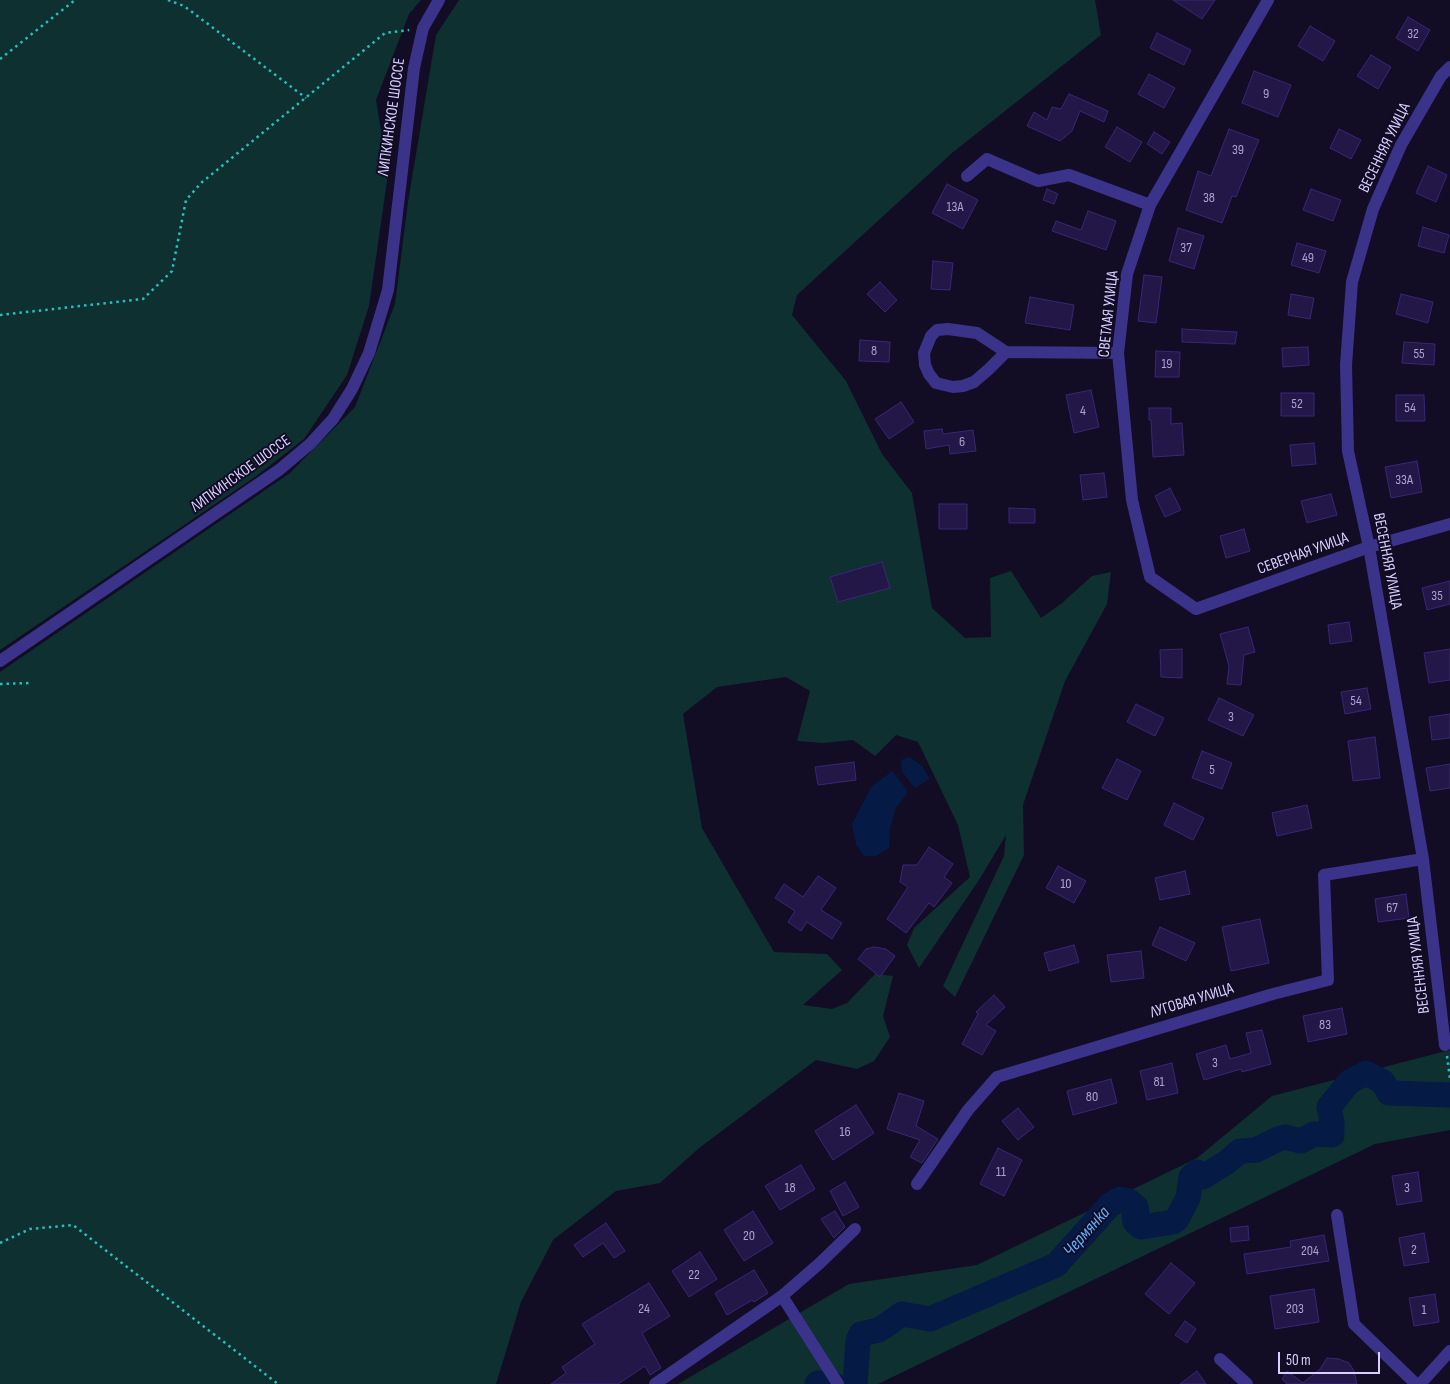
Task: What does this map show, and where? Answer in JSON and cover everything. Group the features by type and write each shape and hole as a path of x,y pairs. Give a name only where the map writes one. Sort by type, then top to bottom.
{"street":[{"name":"ЛИПКИНСКОЕ ШОССЕ","path":"0,661 279,470 310,444 333,419 352,389 369,353 388,290 414,68 423,28 439,0"},
{"name":"СВЕТЛАЯ УЛИЦА","path":"1196,609 1150,577 1132,500 1118,353 1127,274 1150,205 1268,0"},
{"name":"ВЕСЕННЯЯ УЛИЦА","path":"1445,1045 1423,859 1369,547 1348,451 1346,365 1352,282 1373,209 1401,145 1441,76 1450,67"},
{"path":"967,176 987,159 1038,181 1069,175 1150,205"},
{"path":"1006,352 974,382 963,386 953,387 936,383 925,365 926,346 938,330 977,333 1006,352 1118,353"},
{"name":"СЕВЕРНАЯ УЛИЦА","path":"1196,609 1369,547 1450,524"},
{"name":"ЛУГОВАЯ УЛИЦА","path":"918,1184 968,1110 997,1077 1273,994 1328,980 1324,875 1423,859"},
{"path":"1337,1215 1354,1324 1416,1384"},
{"path":"656,1384 782,1296 855,1229"},
{"path":"782,1296 838,1384"},
{"path":"1420,1384 1450,1351"},
{"path":"1220,1359 1247,1384"}],"path":[{"path":"0,59 75,0"},
{"path":"168,0 184,6 306,98"},
{"path":"0,315 143,299 172,271 186,200 201,183 384,33 423,28"},
{"path":"0,684 31,683"},
{"path":"1445,1045 1450,1080"},
{"path":"0,1243 30,1230 74,1226 278,1384"}],"green space":[{"path":"0,0 421,0 409,14 376,100 388,174 369,306 347,375 304,439 255,477 0,650"},
{"path":"459,0 1095,0 1101,35 952,153 797,295 792,315 846,381 882,454 912,493 932,608 965,638 991,637 990,578 1011,571 1041,618 1062,603 1092,576 1111,572 1107,604 1065,681 1023,805 1024,855 955,997 943,986 1004,856 1006,835 979,880 919,968 907,945 914,928 970,877 958,825 918,742 896,735 875,756 853,740 823,743 797,741 810,691 786,677 717,687 683,714 702,828 774,952 827,954 842,970 803,1005 832,1009 847,1003 875,974 893,976 883,1016 890,1037 874,1061 857,1069 816,1060 698,1149 660,1183 616,1191 553,1240 521,1302 496,1384 0,1384 0,672 290,473 355,407 395,304 408,202 436,35"},
{"path":"1450,1050 1450,1130 1375,1144 878,1384 678,1384 849,1284 977,1265 1197,1158 1272,1096"}],"water":[{"path":"910,757 922,766 930,779 915,788 902,772 901,760"},
{"path":"892,771 908,792 896,808 890,829 889,848 876,856 864,856 856,844 852,824 871,787"}],"building":[{"path":"1173,0 1215,0 1202,19"},
{"path":"1408,17 1430,30 1418,51 1396,38"},
{"path":"1310,26 1335,41 1323,61 1298,46"},
{"path":"1157,33 1191,50 1184,65 1150,48"},
{"path":"1371,55 1391,67 1378,89 1357,76"},
{"path":"1254,71 1291,85 1278,117 1242,103"},
{"path":"1149,74 1175,88 1164,108 1138,94"},
{"path":"1069,94 1108,111 1104,122 1080,111 1072,131 1060,141 1027,126 1034,112 1047,120 1052,107 1061,109"},
{"path":"1117,127 1142,142 1130,162 1105,147"},
{"path":"1229,129 1259,140 1236,197 1232,196 1222,223 1186,210 1198,171 1211,176"},
{"path":"1339,129 1361,140 1351,159 1330,148"},
{"path":"1154,132 1170,142 1162,154 1147,144"},
{"path":"1428,166 1447,175 1436,202 1416,193"},
{"path":"947,184 978,200 963,229 932,213"},
{"path":"1047,189 1058,194 1054,204 1043,200"},
{"path":"1311,189 1341,200 1333,221 1303,210"},
{"path":"1088,211 1116,221 1106,250 1052,231 1056,221 1081,230"},
{"path":"1423,227 1449,235 1444,253 1418,246"},
{"path":"1178,228 1204,236 1194,269 1169,261"},
{"path":"1297,243 1326,251 1319,273 1291,265"},
{"path":"933,261 953,263 950,290 931,289"},
{"path":"1144,275 1162,277 1156,323 1138,321"},
{"path":"880,282 897,300 885,312 867,294"},
{"path":"1291,294 1314,298 1310,319 1288,315"},
{"path":"1401,294 1433,302 1428,323 1396,314"},
{"path":"1030,297 1074,305 1070,330 1025,323"},
{"path":"1182,329 1237,332 1235,344 1182,342"},
{"path":"860,340 890,342 889,362 859,361"},
{"path":"1404,342 1435,344 1434,365 1402,363"},
{"path":"1308,347 1309,365 1283,367 1282,348"},
{"path":"1156,351 1180,352 1179,377 1155,377"},
{"path":"1091,390 1099,427 1074,433 1066,395"},
{"path":"1281,393 1314,393 1314,416 1281,416"},
{"path":"1396,395 1424,395 1425,421 1396,421"},
{"path":"901,402 914,422 889,439 875,419"},
{"path":"1149,408 1171,408 1171,424 1182,423 1184,455 1153,457"},
{"path":"942,429 943,434 973,430 976,451 950,454 949,445 926,449 924,431"},
{"path":"1314,443 1316,464 1292,466 1290,445"},
{"path":"1417,461 1422,492 1391,498 1385,467"},
{"path":"1104,473 1107,497 1083,500 1080,475"},
{"path":"1170,488 1181,510 1165,517 1155,496"},
{"path":"1331,494 1337,515 1307,523 1301,501"},
{"path":"939,504 967,504 967,529 939,529"},
{"path":"1009,508 1035,509 1035,523 1009,523"},
{"path":"1244,529 1250,551 1226,558 1220,536"},
{"path":"882,562 890,588 838,602 830,577"},
{"path":"1450,581 1450,604 1427,610 1422,588"},
{"path":"1349,622 1352,641 1330,644 1328,625"},
{"path":"1248,627 1255,652 1244,655 1241,685 1227,684 1229,666 1220,634"},
{"path":"1182,649 1182,678 1161,677 1160,650"},
{"path":"1450,649 1450,680 1429,683 1424,653"},
{"path":"1367,688 1371,709 1345,714 1341,692"},
{"path":"1219,698 1254,715 1243,736 1208,720"},
{"path":"1136,704 1164,718 1155,736 1127,722"},
{"path":"1450,714 1450,738 1432,740 1429,717"},
{"path":"1375,737 1380,778 1353,781 1348,741"},
{"path":"1202,751 1232,763 1222,789 1192,778"},
{"path":"1117,759 1141,771 1127,800 1102,788"},
{"path":"854,762 856,780 818,785 815,767"},
{"path":"1450,764 1450,788 1430,791 1426,768"},
{"path":"1174,803 1204,818 1193,840 1164,825"},
{"path":"1307,805 1312,828 1277,836 1272,813"},
{"path":"929,847 953,864 944,877 952,883 934,907 929,903 906,933 887,919 908,887 900,882 903,865 917,865"},
{"path":"1058,866 1086,881 1074,903 1046,888"},
{"path":"1185,871 1190,894 1160,900 1155,878"},
{"path":"818,876 836,888 821,910 842,923 832,939 807,922 801,931 788,922 795,911 775,898 784,884 803,897"},
{"path":"1406,894 1409,918 1378,922 1375,899"},
{"path":"1260,919 1269,963 1231,971 1222,927"},
{"path":"1160,927 1195,943 1186,961 1152,945"},
{"path":"1074,945 1079,962 1049,971 1044,953"},
{"path":"874,947 886,949 895,956 880,977 858,959 866,949"},
{"path":"1141,951 1144,978 1111,982 1107,955"},
{"path":"994,995 1005,1007 986,1025 996,1031 982,1055 962,1044 978,1014 976,1012"},
{"path":"1342,1008 1347,1034 1308,1042 1303,1016"},
{"path":"1262,1030 1271,1064 1242,1072 1241,1069 1204,1080 1196,1054 1226,1045 1230,1059 1251,1053 1246,1033"},
{"path":"1172,1063 1178,1093 1147,1100 1140,1071"},
{"path":"1111,1079 1117,1103 1073,1115 1067,1091"},
{"path":"899,1093 924,1101 916,1126 938,1139 922,1163 910,1157 920,1140 887,1129"},
{"path":"856,1105 874,1133 833,1160 815,1131"},
{"path":"1018,1108 1034,1127 1018,1140 1002,1121"},
{"path":"998,1148 1022,1160 1004,1196 980,1184"},
{"path":"801,1165 815,1189 780,1210 765,1186"},
{"path":"1418,1172 1422,1201 1397,1205 1392,1176"},
{"path":"845,1182 859,1207 843,1216 830,1191"},
{"path":"753,1211 773,1243 744,1261 724,1230"},
{"path":"835,1211 845,1227 834,1238 821,1219"},
{"path":"606,1223 625,1251 614,1258 603,1243 583,1257 574,1245"},
{"path":"1248,1226 1249,1240 1231,1242 1230,1228"},
{"path":"1424,1233 1429,1262 1404,1266 1399,1238"},
{"path":"1324,1235 1329,1261 1247,1274 1244,1254 1291,1247 1290,1241"},
{"path":"700,1252 717,1279 689,1297 672,1271"},
{"path":"1171,1263 1195,1283 1169,1314 1145,1294"},
{"path":"754,1270 768,1293 727,1315 715,1293"},
{"path":"649,1283 670,1316 642,1333 661,1368 650,1375 645,1366 618,1384 551,1384 566,1373 562,1367 595,1344 582,1324"},
{"path":"1314,1289 1319,1322 1275,1329 1270,1296"},
{"path":"1435,1294 1439,1322 1414,1326 1409,1298"},
{"path":"1185,1321 1196,1329 1187,1343 1175,1335"},
{"path":"1327,1358 1339,1359 1349,1363 1354,1371 1357,1384 1287,1384 1282,1379 1287,1371 1303,1383 1320,1369"},
{"path":"1197,1371 1206,1384 1180,1384"}],"waterway":[{"name":"Чермянка","path":"855,1384 858,1341 861,1334 879,1330 902,1314 930,1319 1056,1265 1110,1205 1120,1199 1129,1201 1136,1207 1135,1222 1141,1227 1173,1222 1177,1219 1188,1198 1191,1177 1197,1172 1203,1177 1227,1162 1240,1151 1256,1150 1285,1137 1301,1141 1314,1134 1332,1135 1329,1107 1349,1082 1366,1073 1383,1082 1389,1093 1450,1095"},
{"path":"817,1384 833,1384"}]}
